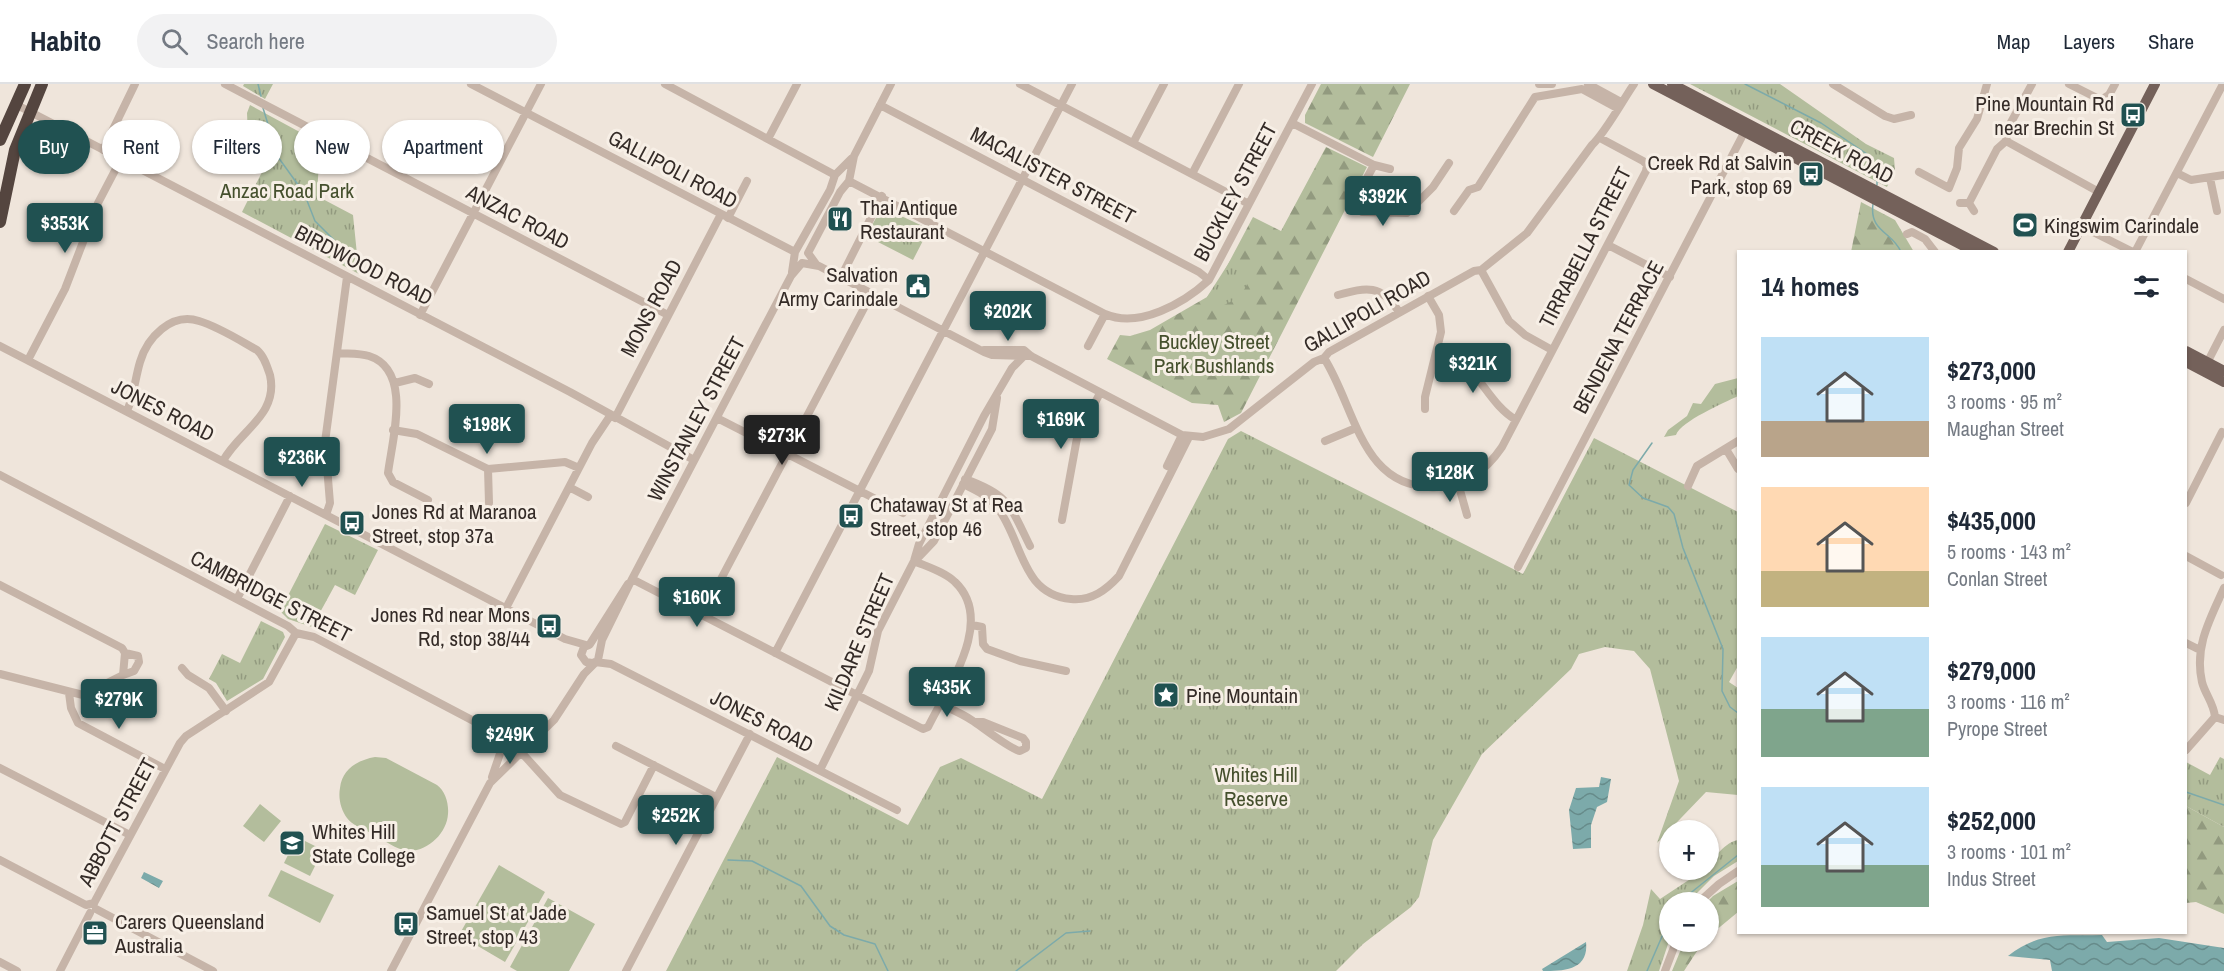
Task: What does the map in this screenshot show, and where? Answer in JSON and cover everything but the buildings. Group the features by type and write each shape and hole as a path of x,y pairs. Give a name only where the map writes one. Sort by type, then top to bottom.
{"highway":[{"path":"0,140 25,84"},
{"path":"0,222 10,166 29,111 42,84"}],"main road":[{"name":"CREEK ROAD","path":"1653,84 1746,128 1880,198 1990,250"},
{"name":"CREEK ROAD","path":"1672,84 1746,128"},
{"path":"2069,250 2155,84"},
{"name":"CREEK ROAD","path":"1880,198 1971,250"},
{"path":"2187,352 2224,371"},
{"path":"2187,363 2224,382"}],"street":[{"path":"118,120 135,84"},
{"name":"ANZAC ROAD","path":"225,84 668,315"},
{"name":"GALLIPOLI ROAD","path":"471,84 981,350 992,355 1027,356 1186,436 1210,436 1229,429 1329,352 1474,271 1481,270 1527,233 1592,145 1600,138 1634,84"},
{"path":"420,315 541,84"},
{"path":"665,84 836,175 846,172 848,180"},
{"path":"768,139 797,84"},
{"name":"WINSTANLEY STREET","path":"801,256 848,180 854,156 891,84"},
{"path":"1020,84 1249,204"},
{"path":"775,653 1072,84"},
{"path":"1133,143 1164,84"},
{"path":"1192,174 1239,84"},
{"name":"BUCKLEY STREET","path":"1105,314 1116,319 1143,317 1181,300 1209,280 1312,84"},
{"path":"1539,84 1552,84"},
{"path":"1834,84 1885,116 1894,118 1911,115"},
{"path":"1919,172 1949,188 1957,168 1959,148 1977,118 1987,84"},
{"path":"1968,206 1997,149 2006,141 2009,126 2032,84"},
{"path":"2069,84 2101,100 2109,95 2115,84"},
{"path":"1454,211 1469,190 1478,187 1534,97 1585,86 1619,105"},
{"path":"2135,250 2177,173 2219,86"},
{"name":"BIRDWOOD ROAD","path":"15,104 102,149"},
{"name":"MACALISTER STREET","path":"880,105 1199,272 1209,280"},
{"path":"1292,123 1374,165 1390,169"},
{"name":"BENDENA TERRACE","path":"1518,567 1746,128"},
{"name":"TIRRABELLA STREET","path":"1324,358 1369,454 1392,475 1418,486 1446,487 1485,468 1502,447 1647,165 1600,138"},
{"path":"2006,141 2099,192"},
{"name":"WINSTANLEY STREET","path":"490,783 554,720 594,663 632,579 801,256 836,175 854,156"},
{"path":"1374,165 1356,198 1356,207 1362,213 1400,214 1414,208 1449,163"},
{"path":"2177,173 2191,180 2224,175"},
{"path":"28,360 65,290 98,202 113,174"},
{"name":"BIRDWOOD ROAD","path":"150,174 694,460"},
{"path":"836,175 839,185 848,180"},
{"path":"2210,178 2217,211"},
{"path":"848,180 1105,314 1088,346"},
{"name":"MONS ROAD","path":"506,608 579,468 613,417 724,216 747,181"},
{"path":"841,277 882,196"},
{"path":"2081,226 2130,250"},
{"path":"1907,234 1912,232 1925,239 1933,250"},
{"path":"1608,244 1670,277"},
{"path":"1481,270 1509,321 1525,335 1552,350"},
{"path":"326,515 330,503 326,442 347,276"},
{"path":"2187,280 2224,299"},
{"path":"1338,295 1360,289 1378,291 1390,297 1399,312"},
{"path":"702,615 872,293"},
{"path":"1425,409 1425,397 1437,350 1441,322 1428,296"},
{"path":"127,411 133,399 145,348 153,337 168,325 190,319 198,320 257,350 262,354 270,378 270,400 260,418 223,461"},
{"path":"2207,363 2224,330"},
{"name":"JONES ROAD","path":"0,346 565,639 600,651 611,664 897,810"},
{"name":"GALLIPOLI ROAD","path":"981,350 1015,348 1024,350 1027,356"},
{"path":"1437,350 1451,354 1463,362 1516,420"},
{"path":"337,353 367,356 377,359 385,366 395,383 389,478 428,500"},
{"path":"1007,355 1012,368"},
{"name":"KILDARE STREET","path":"820,770 869,671 878,631 914,561 919,543 984,416 998,396 1012,368 1027,356"},
{"path":"395,383 415,378 429,384"},
{"path":"1062,520 1077,438 1100,393"},
{"name":"KILDARE STREET","path":"914,561 934,541 992,429 998,396"},
{"path":"717,418 903,513"},
{"path":"1325,441 1356,428"},
{"path":"393,430 417,434 488,469 565,462 579,468"},
{"path":"2187,501 2222,432"},
{"path":"1167,466 1186,436"},
{"path":"964,482 999,509 1026,570 1041,588 1063,598 1090,597 1109,586 1119,576 1186,436"},
{"path":"1688,486 1689,479 1697,466 1737,442"},
{"path":"1726,449 1737,467"},
{"path":"488,469 489,503"},
{"name":"CAMBRIDGE STREET","path":"0,476 288,626 296,633 314,637 523,750"},
{"path":"964,482 1000,494 1008,503 1030,546"},
{"path":"1458,483 1467,515"},
{"path":"569,487 588,497"},
{"path":"237,599 290,496"},
{"path":"2187,556 2222,574 2220,582 2224,587 2200,650 2202,680 2215,717"},
{"path":"632,579 923,729 928,727 969,645 972,625 962,591 956,582 914,561"},
{"name":"WINSTANLEY STREET","path":"572,693 582,656 588,645 596,639 621,591 632,579"},
{"path":"0,585 122,648 125,653 123,675"},
{"path":"972,625 981,627 983,644 987,649 1020,661 1066,671"},
{"name":"ABBOTT STREET","path":"60,971 165,768 186,736 268,682 296,633"},
{"name":"JONES ROAD","path":"565,639 582,656 594,663 611,664"},
{"path":"2187,644 2200,650"},
{"path":"0,674 79,695 134,671 139,662 138,656 125,653"},
{"path":"182,668 188,675 209,688 226,711"},
{"path":"69,693 71,708 78,723 165,768"},
{"path":"940,704 975,722 980,728 1007,742 1015,750 1020,751 1026,748 1023,738 983,722 975,722"},
{"path":"2215,717 2224,720"},
{"path":"2187,749 2215,717"},
{"path":"626,971 750,734"},
{"path":"391,971 490,783 505,739"},
{"path":"616,746 716,797"},
{"path":"523,750 560,795 621,824 625,822 654,765"},
{"path":"0,768 130,835"},
{"path":"0,860 213,971"},
{"path":"1708,892 1737,872"},
{"path":"1665,971 1672,952"},
{"path":"0,962 17,971"}],"green space":[{"path":"244,84 273,84 265,99 243,86"},
{"path":"1321,84 1410,84 1373,157 1305,123 1305,115"},
{"path":"1690,84 1780,84 1866,144 1894,158 1895,170 1887,187"},
{"name":"Anzac Road Park","path":"250,105 278,120 247,120"},
{"name":"Anzac Road Park","path":"282,122 294,129 294,174 318,174 317,196 353,215 359,274 242,212 261,174 282,174"},
{"name":"Buckley Street Park Bushlands","path":"1326,147 1367,167 1241,413 1224,422 1218,405 1192,403 1107,359 1120,335 1130,336 1150,330 1207,297 1218,283 1253,217 1281,231"},
{"path":"1861,202 1895,220 1913,250 1851,250"},
{"path":"882,207 929,229 913,260 878,242 882,233 871,227"},
{"path":"1230,261 1247,268 1248,281 1246,287 1236,298 1217,307 1207,297"},
{"path":"1737,378 1737,396 1694,418 1676,435 1664,437 1668,430 1687,416 1693,403 1701,404 1715,384"},
{"name":"Whites Hill Reserve","path":"1241,431 1523,574 1594,438 1737,511 1737,668 1729,682 1737,687 1737,795 1706,792 1679,820 1665,820 1679,781 1650,669 1634,651 1605,647 1579,654 1571,669 1482,754 1433,840 1419,897 1411,907 1363,944 1336,971 666,971 777,757 908,825 940,767 961,758 1042,799 1228,439"},
{"path":"325,524 378,550 355,595 335,585 312,627 288,619 280,611"},
{"path":"261,621 283,632 285,637 263,679 227,701 216,683 209,679 222,654 240,663"},
{"path":"375,757 386,758 437,785 444,794 448,806 447,821 444,829 427,846 411,851 399,849 355,825 345,815 339,796 341,781 352,766"},
{"path":"2220,757 2224,759 2224,827 2187,807 2187,763 2210,775"},
{"path":"260,804 281,821 264,842 243,826"},
{"path":"2187,807 2224,827 2224,914 2196,902 2187,903"},
{"path":"297,837 323,850 310,876 284,863"},
{"path":"1737,840 1737,862 1719,873 1719,852"},
{"path":"499,865 545,892 505,962 459,935"},
{"path":"281,870 334,895 320,923 268,896"},
{"path":"1689,880 1710,880 1698,892 1671,892"},
{"path":"1737,882 1737,913 1719,928 1719,892"},
{"path":"1651,889 1659,898 1659,952 1665,952 1659,971 1627,971 1643,925"},
{"path":"548,898 595,924 569,971 517,971 510,967"},
{"path":"1680,952 1696,952 1684,971 1672,971"}],"water":[{"path":"1601,777 1611,779 1607,802 1597,807 1591,825 1591,848 1573,849 1569,810 1576,788 1599,787"},
{"path":"144,872 163,881 159,888 141,878"},
{"path":"2102,935 2107,942 2159,938 2224,948 2224,971 2052,971 2050,960 2008,956 2030,942 2052,936"},
{"path":"1586,942 1584,958 1574,967 1543,971 1542,969"}],"waterway":[{"path":"258,84 261,96"},
{"path":"1745,84 1821,123 1867,154 1877,173 1877,185"},
{"path":"263,108 278,157 304,193 315,221 334,240 345,263"},
{"path":"1873,204 1873,213 1878,226 1900,250"},
{"path":"1652,443 1633,470 1629,485 1643,498 1668,507 1674,514 1683,548 1723,649 1722,691 1730,707 1737,712"},
{"path":"2187,792 2224,805"},
{"path":"1692,892 1737,856"},
{"path":"728,860 752,861 801,886 830,926 844,935 875,944 888,971"},
{"path":"1016,971 1066,933 1090,931"},
{"path":"1647,971 1659,943"}],"place":[{"name":"Pine Mountain Rd near Brechin St","path":"2133,115"},
{"name":"Creek Rd at Salvin Park, stop 69","path":"1811,174"},
{"name":"Thai Antique Restaurant","path":"840,219"},
{"name":"Kingswim Carindale","path":"2025,225"},
{"name":"Salvation Army Carindale","path":"918,286"},
{"name":"Chataway St at Rea Street, stop 46","path":"851,516"},
{"name":"Jones Rd at Maranoa Street, stop 37a","path":"352,523"},
{"name":"Jones Rd near Mons Rd, stop 38/44","path":"549,626"},
{"name":"Pine Mountain","path":"1166,695"},
{"name":"Whites Hill State College","path":"292,843"},
{"name":"Samuel St at Jade Street, stop 43","path":"406,924"},
{"name":"Carers Queensland Australia","path":"95,933"}]}
